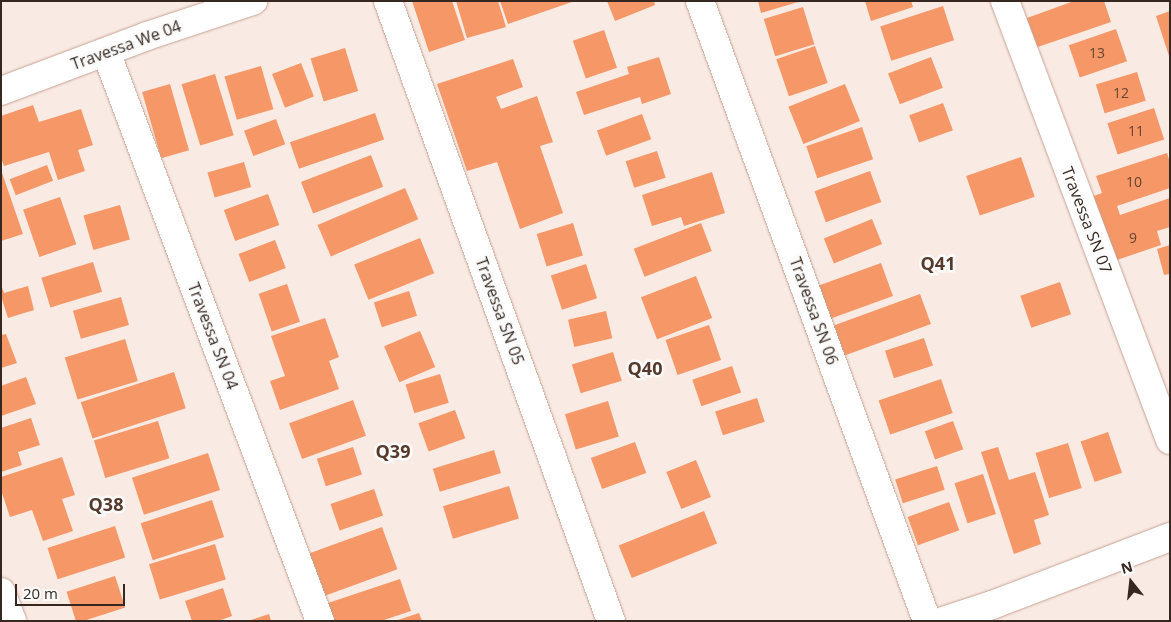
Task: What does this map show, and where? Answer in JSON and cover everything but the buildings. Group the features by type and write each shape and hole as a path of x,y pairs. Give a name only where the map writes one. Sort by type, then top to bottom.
{"street":[{"name":"Travessa We 04","path":"1,91 147,36 253,1"},
{"name":"Travessa SN 05","path":"388,1 611,621"},
{"name":"Travessa SN 06","path":"700,1 927,621"},
{"name":"Travessa SN 07","path":"1005,1 1170,440"},
{"name":"Travessa SN 04","path":"106,52 320,621"},
{"path":"943,621 992,605 1170,537"},
{"path":"1,592 12,621"}],"district":[{"name":"Q41","path":"938,263"},
{"name":"Q40","path":"645,368"},
{"name":"Q39","path":"393,451"},
{"name":"Q38","path":"106,504"}]}
